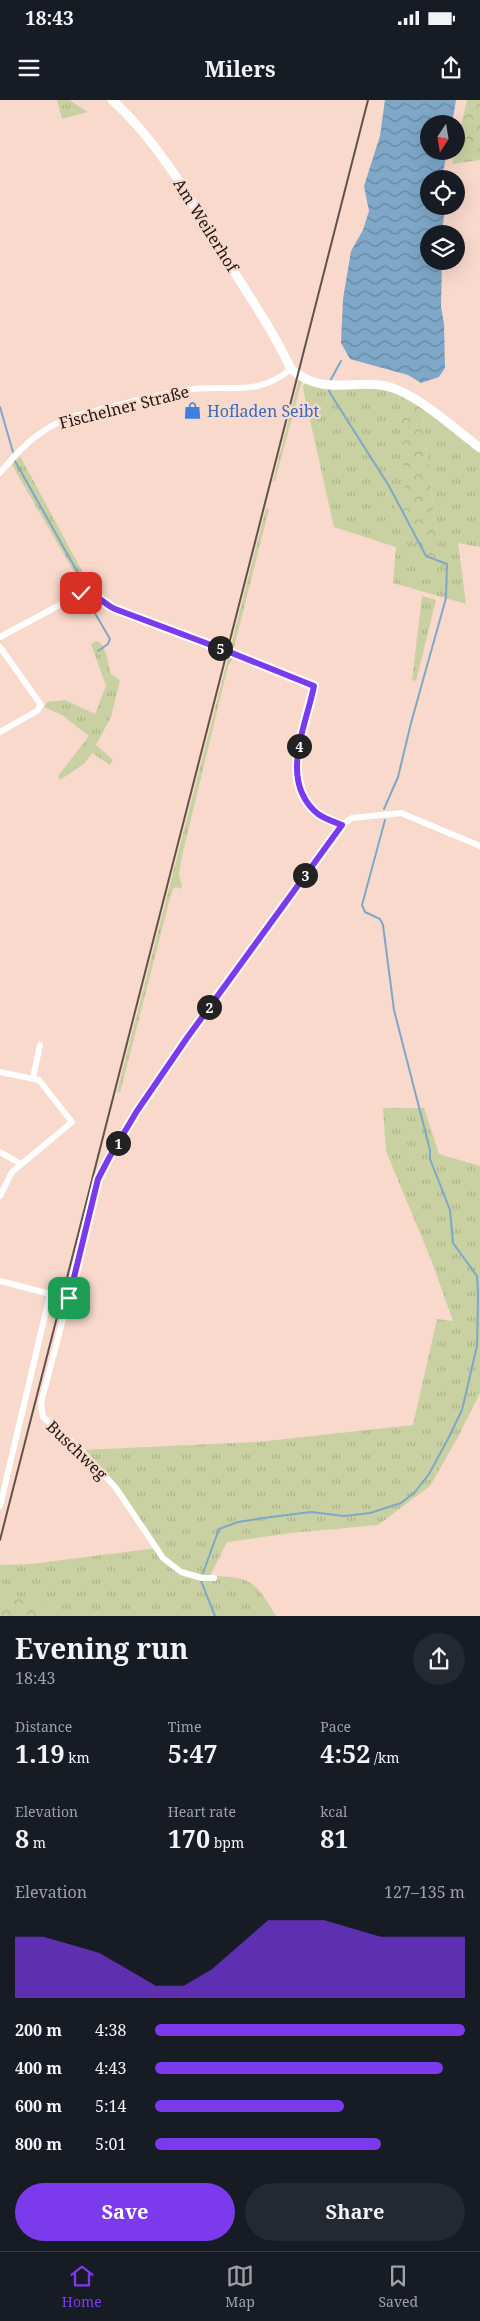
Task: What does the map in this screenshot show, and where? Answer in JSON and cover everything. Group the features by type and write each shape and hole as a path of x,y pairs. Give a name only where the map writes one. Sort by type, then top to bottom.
{"street":[{"name":"Am Weilerhof","path":"112,100 136,124 184,189 291,369"},
{"path":"291,369 304,377 328,386 373,385 399,390 422,404 480,448"},
{"name":"Fischelner Straße","path":"0,473 33,438 70,417 188,390 261,386 278,379 291,369"},
{"path":"0,637 86,591 92,592 99,600 115,609 314,686 297,759 297,779 306,799 318,814 342,825 352,818 401,814 480,846"},
{"path":"0,647 41,705 37,711 0,732"},
{"name":"Buschweg","path":"214,1578 202,1578 182,1572 163,1558 116,1488 83,1452 44,1417 41,1403 102,1170 137,1111 187,1038 342,825"},
{"path":"33,1078 40,1045"},
{"path":"0,1072 39,1080 72,1122 12,1172 0,1196"},
{"path":"0,1152 21,1164"},
{"path":"0,1281 50,1294 0,1506"}],"green space":[{"path":"57,100 69,100 88,112 62,119"},
{"path":"467,100 480,100 480,160 452,164 453,160 465,160 465,115 463,115"},
{"path":"299,379 302,380 275,481 273,481"},
{"path":"306,382 373,387 399,392 408,527 415,541 415,558 438,551 422,406 480,450 480,547 458,543 466,604 393,583 396,547 334,527 304,393 303,386"},
{"path":"399,392 422,406 438,551 453,565 441,566 415,558 413,539 409,530 394,517 395,504 406,506"},
{"path":"20,456 90,586 84,589 12,465"},
{"path":"266,508 269,509 233,651 230,649"},
{"path":"422,596 436,600 416,681 412,680"},
{"path":"96,641 105,650 111,674 120,680 111,717 96,745 113,760 110,765 92,753 85,763 60,780 58,776 89,736 62,715 44,707 47,702 65,700 95,714 106,686 91,644"},
{"path":"229,654 235,656 228,666 182,856 179,875 182,886 181,889 176,887 172,890 120,1093 117,1092"},
{"path":"383,1108 424,1108 439,1154 480,1166 480,1393 430,1486 378,1525 292,1533 227,1542 210,1576 235,1578 251,1583 263,1595 276,1616 39,1616 0,1598 0,1565 31,1564 157,1548 144,1526 83,1450 258,1442 413,1425 437,1319 453,1321 432,1262 386,1151"},
{"path":"0,1592 38,1605 55,1616 0,1616"}],"water":[{"path":"385,100 456,100 454,115 420,115 420,160 445,160 443,170 420,170 420,215 444,215 443,225 420,225 420,270 442,270 441,306 444,324 445,368 439,377 421,383 408,375 350,359 341,343 343,299 351,251 363,230 369,211 364,186 380,136"}],"waterway":[{"path":"329,383 341,361"},
{"path":"328,387 389,486 426,556 447,564 446,598 398,777 384,809"},
{"path":"0,407 13,452"},
{"path":"15,461 87,589"},
{"path":"88,596 89,603 110,639 108,644 98,651"},
{"path":"203,1573 219,1529 238,1522 311,1512 344,1516 370,1513 401,1503 415,1492 429,1474 462,1410 477,1346 477,1276 453,1243 450,1210 430,1159 430,1150 394,1010 383,925 380,919 365,912 362,905 385,820"},
{"path":"201,1581 215,1616"}],"railway":[{"path":"0,1540 368,100"}],"place":[{"name":"Hofladen Seibt","path":"193,411"}],"route":[{"path":"69,1298 98,1179 102,1170 137,1111 187,1038 342,825 324,818 312,808 297,779 297,759 314,686 115,609 99,600 92,592 86,591 81,593"}]}
